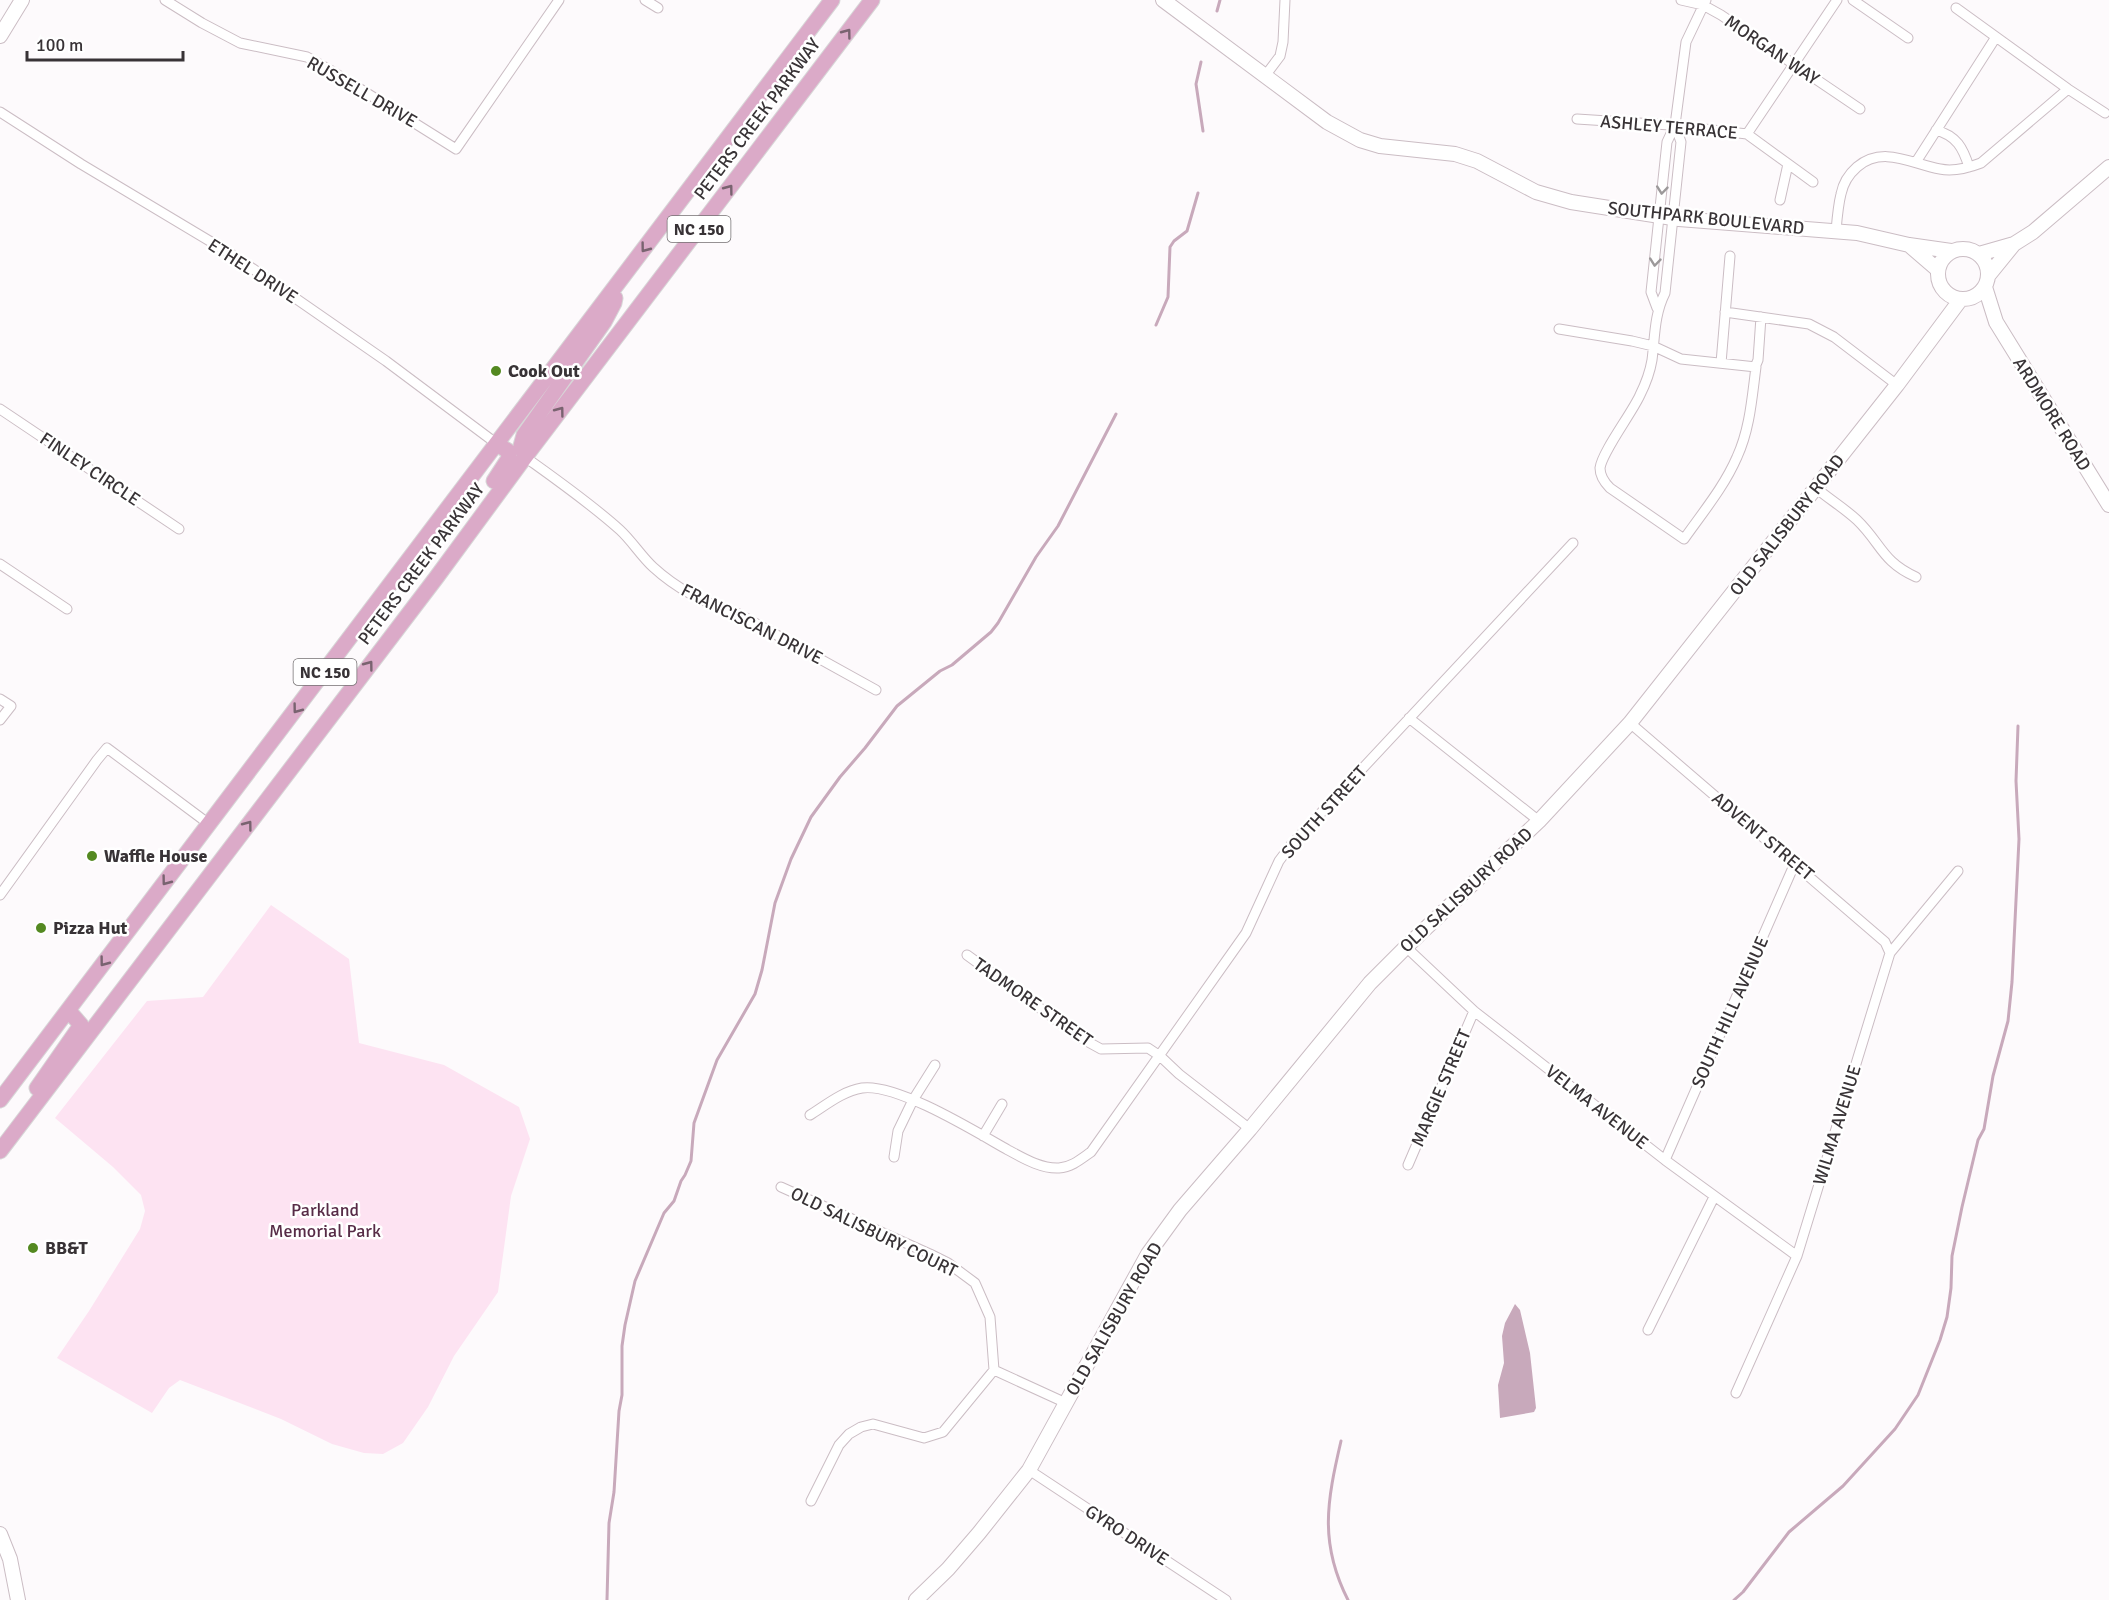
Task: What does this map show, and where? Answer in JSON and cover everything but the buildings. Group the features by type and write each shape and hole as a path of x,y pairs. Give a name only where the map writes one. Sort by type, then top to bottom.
{"main road":[{"path":"0,36 22,0"},
{"name":"PETERS CREEK PARKWAY","path":"0,1100 832,0"},
{"name":"PETERS CREEK PARKWAY","path":"0,1148 872,0"},
{"name":"SOUTHPARK BOULEVARD","path":"1163,0 1327,122 1360,140 1380,146 1455,154 1499,171 1536,192 1571,202 1666,217 1857,233 1909,245 1951,251"},
{"name":"OLD SALISBURY ROAD","path":"1951,251 1966,248 1979,254 2014,244 2033,232 2109,167"},
{"name":"OLD SALISBURY ROAD","path":"916,1600 972,1542 1029,1470 1148,1254 1180,1210 1250,1130 1370,983 1539,821 1630,723 1897,385 1936,331 1966,299 1981,292 2014,244"},
{"name":"SOUTHPARK BOULEVARD","path":"1909,245 1938,270"},
{"path":"1951,251 1940,262 1938,278 1945,292 1952,297 1966,299"},
{"path":"1979,254 1988,268 1987,282"},
{"name":"ARDMORE ROAD","path":"1987,282 1996,322 2109,505"},
{"path":"525,457 520,446 524,435 604,322 614,303 617,285"},
{"name":"OLD SALISBURY ROAD","path":"1936,331 1945,292"},
{"name":"ARDMORE ROAD","path":"1966,299 1996,322"},
{"path":"435,578 436,562 509,458 508,451 497,444"},
{"path":"0,1148 46,1073 81,1025 68,1010"},
{"path":"0,1534 10,1559 18,1600"}],"street":[{"name":"RUSSELL DRIVE","path":"165,0 240,43 307,57 456,149 559,0"},
{"path":"645,0 658,8"},
{"path":"1265,76 1280,56 1285,0"},
{"name":"MORGAN WAY","path":"1681,0 1705,2 1860,109"},
{"path":"1747,134 1837,0"},
{"path":"1853,0 1908,38"},
{"path":"1705,2 1686,42 1675,125 1667,142 1664,166 1665,293 1657,308 1650,368 1642,390 1601,464 1601,473 1610,488 1684,539 1726,480 1738,455 1749,420 1758,360 1761,317"},
{"path":"1956,8 2105,113"},
{"path":"1916,162 1996,37"},
{"path":"1836,231 1841,194 1846,180 1852,171 1872,158 1882,156 1901,158 1941,170 1969,167 1981,163 2068,89"},
{"name":"ETHEL DRIVE","path":"0,112 81,164 233,255 386,361 497,444"},
{"name":"ASHLEY TERRACE","path":"1577,119 1675,125 1747,134 1813,182"},
{"path":"1666,217 1678,167 1681,142 1675,125"},
{"path":"1936,130 1947,133 1958,142 1969,167"},
{"path":"1780,200 1788,164"},
{"path":"1664,166 1678,167"},
{"path":"1721,363 1730,256"},
{"path":"1725,312 1809,324 1834,338 1897,385"},
{"path":"1558,329 1619,338 1653,346 1681,358 1755,368"},
{"name":"FINLEY CIRCLE","path":"0,409 179,529"},
{"name":"FRANCISCAN DRIVE","path":"525,457 570,489 622,532 653,567 687,593 714,606 737,613 876,690"},
{"path":"1816,488 1856,519 1870,534 1880,551 1900,570 1916,578"},
{"name":"SOUTH STREET","path":"983,1136 1034,1163 1057,1168 1071,1166 1091,1152 1246,933 1271,877 1285,853 1573,543"},
{"path":"0,564 67,609"},
{"path":"0,699 11,706 0,720"},
{"path":"1409,718 1539,821"},
{"name":"ADVENT STREET","path":"1630,723 1885,942 1890,953"},
{"path":"0,895 107,748 209,824"},
{"name":"SOUTH HILL AVENUE","path":"1665,1160 1795,863"},
{"name":"WILMA AVENUE","path":"1736,1392 1797,1256 1890,953 1958,871"},
{"name":"VELMA AVENUE","path":"1406,947 1474,1011 1665,1160 1797,1256"},
{"name":"TADMORE STREET","path":"968,955 1081,1038 1101,1049 1148,1048 1250,1130"},
{"name":"MARGIE STREET","path":"1408,1165 1474,1011"},
{"path":"894,1157 898,1131 913,1100 935,1065"},
{"path":"810,1115 837,1097 861,1088 875,1088 889,1090 913,1100 983,1136 1002,1104"},
{"name":"OLD SALISBURY COURT","path":"781,1187 939,1259 975,1283 990,1317 994,1370"},
{"path":"1648,1330 1714,1197"},
{"path":"811,1501 839,1445 849,1434 861,1427 873,1424 924,1438 943,1432 994,1370 1066,1403"},
{"name":"GYRO DRIVE","path":"1029,1470 1226,1600"}],"green space":[{"name":"Parkland Memorial Park","path":"271,905 349,959 359,1043 444,1065 519,1107 530,1139 511,1196 498,1292 454,1356 428,1407 403,1443 383,1454 364,1453 332,1444 281,1419 180,1380 169,1388 152,1413 57,1358 140,1229 145,1211 141,1195 113,1167 55,1118 147,1001 203,997"}],"shaded area":[{"path":"1515,1304 1520,1310 1530,1353 1536,1408 1534,1412 1500,1418 1498,1385 1504,1363 1502,1336 1505,1323"}],"waterway":[{"path":"1217,11 1220,0"},
{"path":"1201,62 1196,84 1203,131"},
{"path":"1156,325 1168,297 1170,247 1187,231 1198,193"},
{"path":"607,1600 609,1523 614,1492 622,1395 622,1346 635,1281 664,1213 674,1201 691,1161 694,1123 717,1060 755,994 775,903 791,859 811,817 897,706 940,671 952,665 991,632 998,623 1036,557 1058,526 1116,414"},
{"path":"1734,1600 1743,1592 1789,1532 1843,1486 1895,1429 1918,1395 1940,1340 1947,1317 1952,1256 1962,1207 1978,1140 1984,1129 1993,1076 2008,1021 2019,839 2016,781 2018,726"},
{"path":"1341,1441 1332,1483 1328,1522 1333,1560 1348,1600"}],"place":[{"name":"Cook Out","path":"496,371"},
{"name":"Waffle House","path":"92,856"},
{"name":"Pizza Hut","path":"41,928"},
{"name":"BB&T","path":"33,1248"}]}
